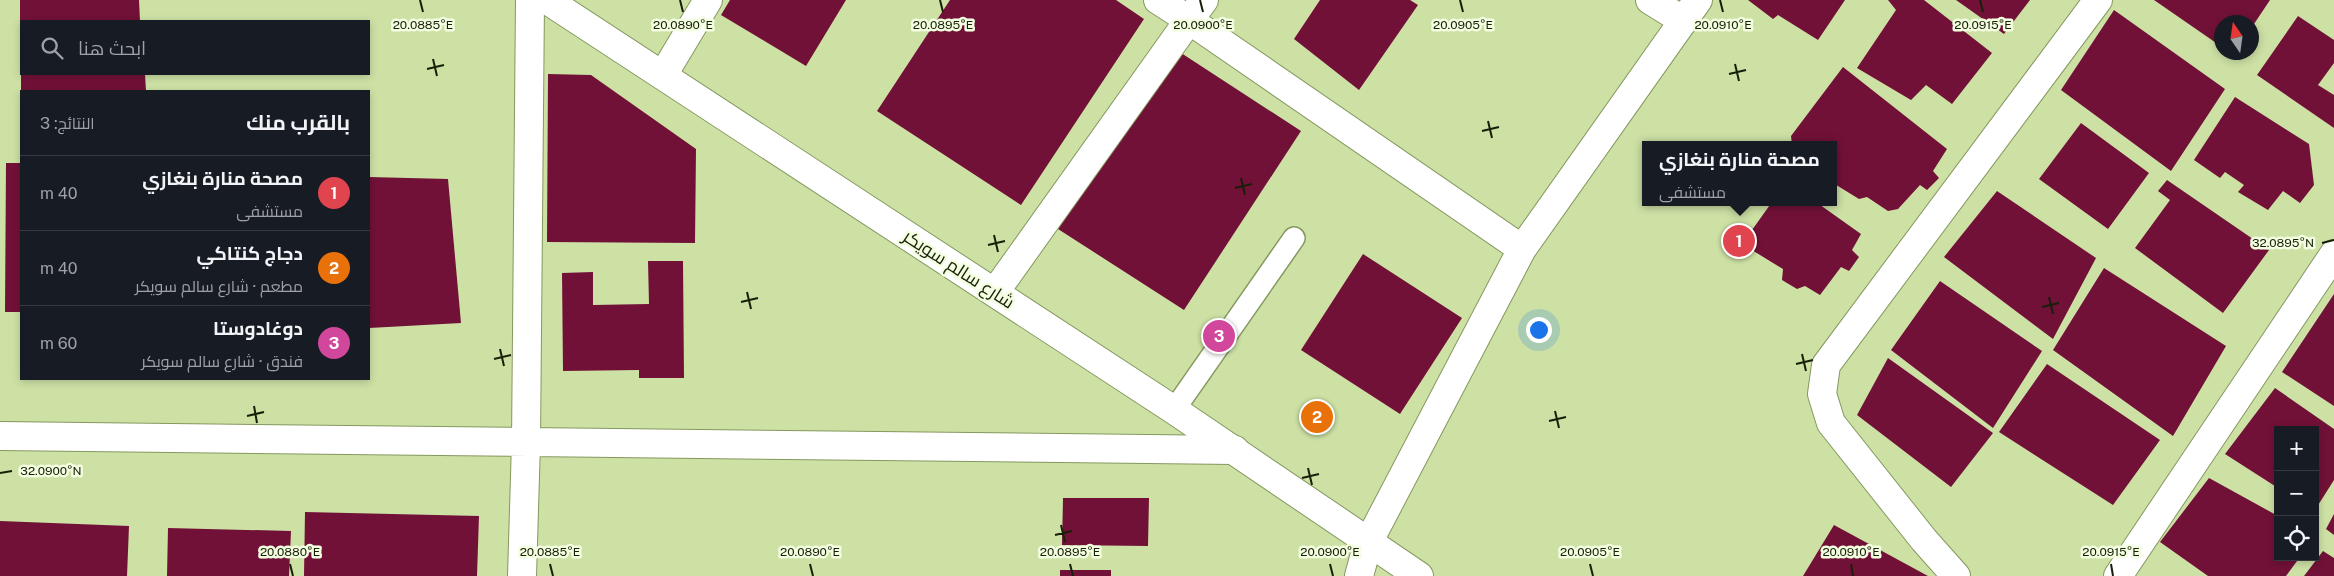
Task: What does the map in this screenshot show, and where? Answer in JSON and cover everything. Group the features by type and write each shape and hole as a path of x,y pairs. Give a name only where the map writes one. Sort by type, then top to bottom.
{"street":[{"path":"522,576 526,443 530,0"},
{"name":"شارع سالم سويكر","path":"547,0 1235,450 1368,543 1419,576"},
{"path":"663,75 708,0"},
{"path":"1158,0 1196,10 1522,249"},
{"path":"1359,576 1368,543 1522,249 1691,11 1650,0"},
{"path":"1956,576 1924,540 1831,423 1822,394 1826,365 2098,0"},
{"path":"994,292 1196,10"},
{"path":"2118,576 2334,254"},
{"path":"0,436 1235,450"}],"lane":[{"path":"1174,410 1294,238"}],"building":[{"path":"20,0 139,0 140,20 20,20"},
{"path":"730,0 846,0 806,66 721,15"},
{"path":"950,0 1116,0 1144,19 1021,205 877,111"},
{"path":"1320,0 1410,0 1418,5 1359,90 1294,39"},
{"path":"1748,0 1845,0 1818,40 1778,15 1773,19"},
{"path":"1888,0 1924,0 1992,53 1952,104 1926,85 1911,100 1857,68 1896,10"},
{"path":"1956,0 2030,0 2004,34"},
{"path":"2154,0 2270,0 2259,16 2214,15 2214,41"},
{"path":"2114,10 2225,89 2171,171 2061,90"},
{"path":"2298,16 2334,40 2334,63 2318,85 2334,95 2334,128 2257,75"},
{"path":"1175,49 1301,131 1184,310 1058,229"},
{"path":"1843,67 1947,149 1933,171 1939,178 1927,190 1920,185 1898,209 1888,211 1867,197 1859,199 1837,185 1837,141 1792,141 1791,136"},
{"path":"548,74 591,75 696,149 695,243 547,242"},
{"path":"21,75 145,75 146,90 21,90"},
{"path":"2235,97 2309,144 2314,185 2300,203 2283,191 2268,210 2238,192 2244,185 2225,172 2220,178 2194,160"},
{"path":"2081,123 2149,173 2108,229 2039,179"},
{"path":"6,163 20,163 20,312 5,312"},
{"path":"370,177 448,179 461,323 370,328"},
{"path":"2167,180 2269,250 2223,313 2135,248 2170,200 2158,191"},
{"path":"1997,191 2096,258 2053,339 1944,257"},
{"path":"1769,206 1822,206 1861,234 1852,250 1859,257 1849,271 1841,267 1820,295 1805,286 1797,289 1782,280 1783,269 1742,244"},
{"path":"1363,254 1462,318 1400,414 1301,350"},
{"path":"648,261 683,261 684,378 639,378 639,370 563,371 562,273 593,272 593,305 649,304"},
{"path":"2104,268 2226,346 2173,436 2053,350"},
{"path":"1940,281 2042,351 1993,428 1891,350"},
{"path":"2334,294 2334,406 2282,372"},
{"path":"1888,358 1993,433 1951,487 1857,415"},
{"path":"2047,364 2160,440 2113,505 1999,432"},
{"path":"2275,388 2334,429 2334,480 2319,504 2319,426 2274,426 2274,485 2225,454"},
{"path":"2209,478 2274,514 2274,561 2297,561 2286,576 2208,576 2160,542"},
{"path":"1063,498 1149,498 1148,546 1062,545"},
{"path":"305,512 479,516 477,576 304,576"},
{"path":"2334,514 2334,535 2326,529"},
{"path":"0,521 129,526 127,576 0,576"},
{"path":"1834,525 1928,576 1803,576"},
{"path":"168,528 291,531 289,576 167,576"},
{"path":"2323,551 2334,558 2334,576 2304,576 2315,561 2319,561 2319,556"},
{"path":"1060,570 1111,570 1111,576 1060,576"}],"place":[{"name":"مصحة منارة بنغازي","path":"1739,241"},
{"name":"دوغادوستا","path":"1219,336"},
{"name":"دجاج كنتاكي","path":"1317,417"}]}
